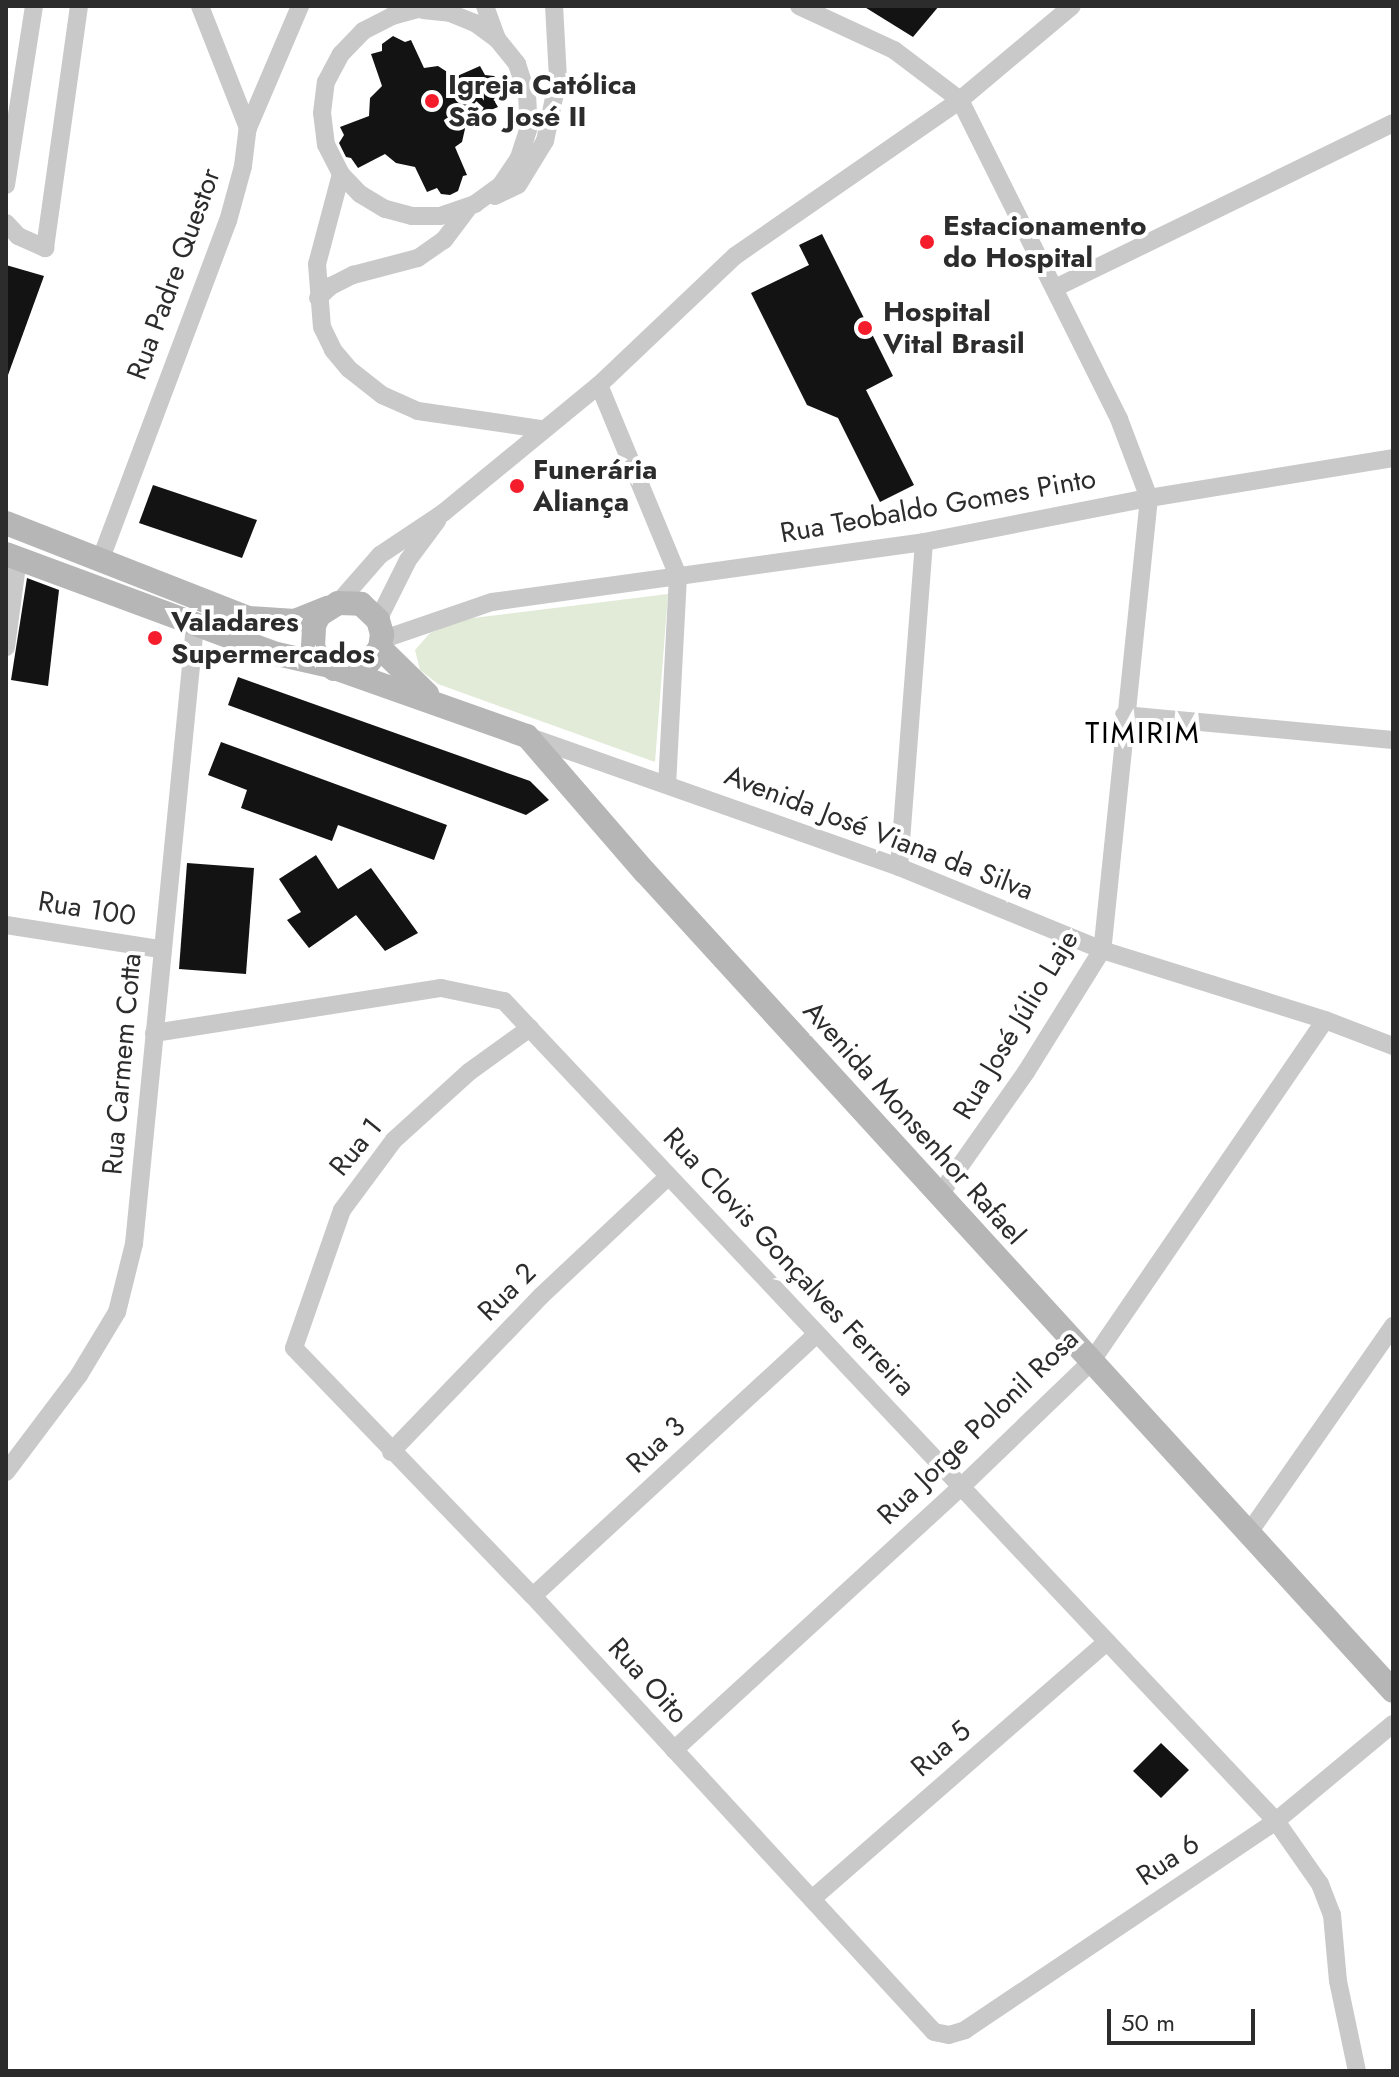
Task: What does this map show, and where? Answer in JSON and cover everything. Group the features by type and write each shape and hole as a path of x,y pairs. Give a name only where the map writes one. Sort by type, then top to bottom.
{"main road":[{"path":"6,523 248,618 295,621 333,605 361,604 413,683 438,703"},
{"name":"Avenida Monsenhor Rafael","path":"12,556 277,654 334,668 527,736 939,1196 1393,1691"},
{"path":"333,605 319,615 312,636 313,647 334,668 366,666 380,636"}],"street":[{"path":"6,185 34,6"},
{"path":"6,223 18,236 45,248 79,6"},
{"name":"Rua Padre Questor","path":"100,561 228,221 243,166 248,128 200,6"},
{"path":"248,128 300,6"},
{"path":"485,6 497,39"},
{"path":"318,298 331,286 353,275 418,258 444,240 472,206 507,176 519,158 529,127 527,94 517,64 497,39 475,23 450,13 427,8 392,16 363,31 341,54 326,82 322,113 326,145 341,174 360,194 385,209 412,216 440,216 472,206 518,185 545,141 558,79 554,6"},
{"path":"333,605 380,555 443,513 599,385 735,256 960,100 1072,6"},
{"path":"808,7 894,50 960,100"},
{"name":"Rua José Júlio Laje","path":"939,1196 1026,1072 1102,950 1124,715 1136,634 1149,498 1119,419 960,100"},
{"path":"1055,288 1393,123"},
{"path":"341,174 317,264 322,327 333,350 349,369 382,395 418,411 542,429"},
{"path":"599,385 678,576 667,783"},
{"name":"Rua Teobaldo Gomes Pinto","path":"380,636 492,602 924,542 1149,498 1393,458"},
{"path":"380,636 408,560 443,513"},
{"path":"899,867 924,542"},
{"path":"6,647 12,556"},
{"name":"Rua Carmem Cotta","path":"6,1472 79,1375 117,1312 134,1244 160,949 195,625"},
{"path":"1124,715 1393,740"},
{"name":"Avenida José Viana da Silva","path":"527,736 899,867 1102,950 1325,1020 1393,1046"},
{"name":"Rua 100","path":"6,925 160,949"},
{"name":"Rua Clovis Gonçalves Ferreira","path":"154,1033 441,988 504,1001 1276,1821 1320,1884 1332,1915 1338,1981 1357,2071"},
{"name":"Rua Jorge Polonil Rosa","path":"674,1750 961,1487 1091,1362 1325,1020"},
{"name":"Rua 1","path":"294,1348 342,1210 394,1140 469,1072 530,1028"},
{"name":"Rua 2","path":"391,1452 541,1296 669,1176"},
{"path":"1248,1534 1393,1326"},
{"name":"Rua 3","path":"533,1596 817,1334"},
{"name":"Rua Oito","path":"294,1348 533,1596 934,2032 949,2035 965,2030"},
{"name":"Rua 5","path":"812,1899 1107,1642"},
{"name":"Rua 6","path":"965,2030 1276,1821 1393,1724"}],"green space":[{"path":"668,594 655,762 438,684 420,670 415,650 430,633 465,619"}],"building":[{"path":"863,6 939,6 913,37"},
{"path":"393,36 405,42 411,40 424,68 438,66 455,77 480,66 485,75 494,76 500,82 495,102 498,107 467,120 462,142 455,147 467,175 463,176 458,191 450,195 441,194 437,188 427,192 415,167 396,163 385,154 358,168 351,158 346,157 339,143 344,135 340,127 369,116 370,98 382,86 371,54 382,51 382,44"},
{"path":"822,234 893,376 866,390 914,485 880,502 838,418 807,405 751,293 809,265 799,245"},
{"path":"6,265 44,276 8,375 6,374"},
{"path":"153,485 257,520 242,558 139,523"},
{"path":"27,578 59,590 48,686 11,680"},
{"path":"238,677 530,781 549,800 526,815 228,705"},
{"path":"221,742 447,825 434,860 338,825 332,841 241,808 247,790 208,775"},
{"path":"316,855 338,889 371,868 418,933 385,951 356,915 309,948 287,920 301,912 279,879"},
{"path":"187,863 254,868 246,974 179,969"},
{"path":"1161,1743 1189,1770 1161,1798 1133,1771"}],"place":[{"name":"Igreja Católica São José II","path":"432,101"},
{"name":"Estacionamento do Hospital","path":"927,242"},
{"name":"Hospital Vital Brasil","path":"865,328"},
{"name":"Funerária Aliança","path":"517,486"},
{"name":"Valadares Supermercados","path":"155,638"}],"district":[{"name":"TIMIRIM","path":"1143,733"}]}
